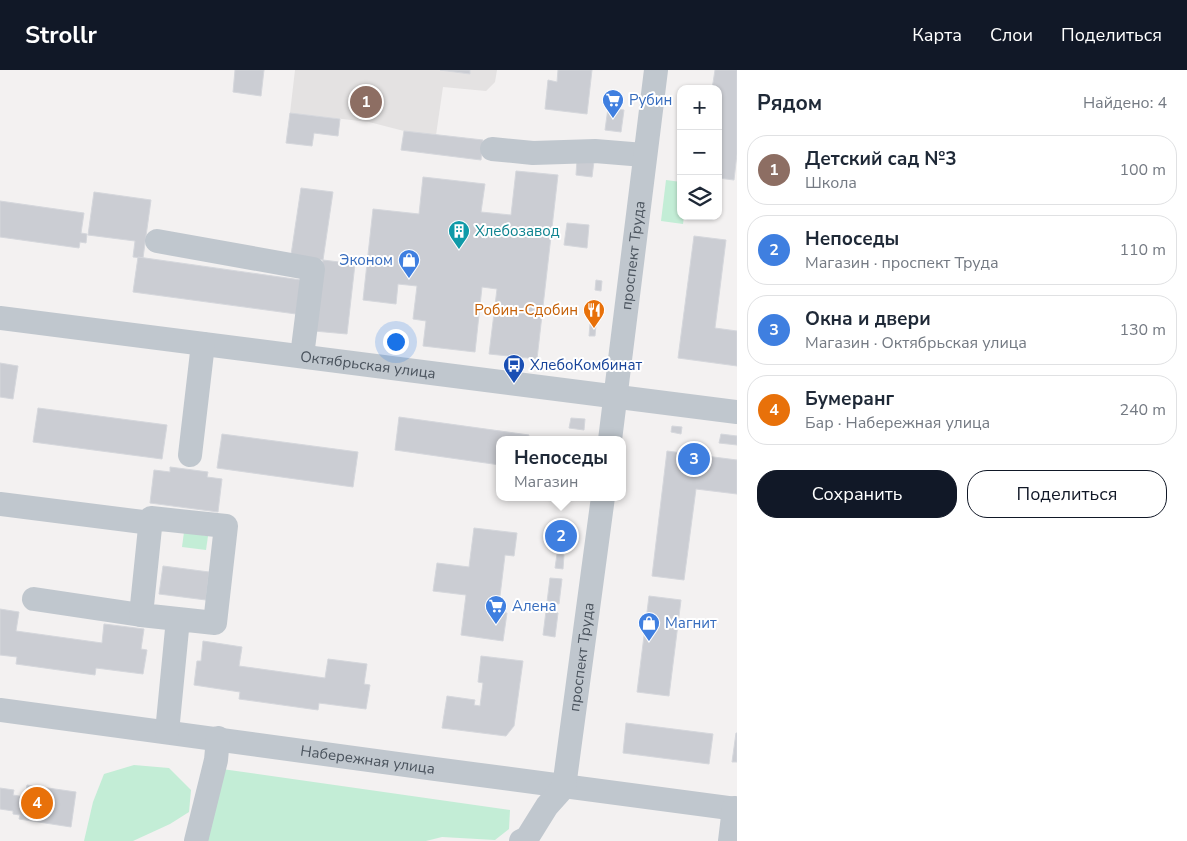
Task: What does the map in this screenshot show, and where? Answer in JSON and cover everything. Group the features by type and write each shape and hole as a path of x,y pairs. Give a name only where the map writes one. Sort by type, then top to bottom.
{"street":[{"name":"проспект Труда","path":"610,436 656,70"},
{"path":"492,149 533,153 595,152 644,155"},
{"path":"157,241 313,269 302,356"},
{"name":"Октябрьская улица","path":"0,318 737,412"},
{"path":"190,455 203,344"},
{"name":"проспект Труда","path":"564,787 602,501"},
{"path":"0,504 151,523"},
{"path":"34,599 141,615 215,623 226,526 151,518 141,615"},
{"path":"167,732 178,619"},
{"name":"Набережная улица","path":"0,710 218,738 564,787 735,808"},
{"path":"196,841 216,760 218,738"},
{"path":"525,840 547,806 564,787"},
{"path":"730,841 735,808"}],"shaded area":[{"path":"295,70 497,70 495,82 486,91 443,87 436,135 404,131 369,122 290,113"}],"green space":[{"path":"666,180 677,181 677,220 684,220 683,224 661,221"},
{"path":"184,532 208,536 206,550 182,547"},
{"path":"134,765 169,768 191,790 189,812 170,824 133,841 84,841 93,802 104,774"},
{"path":"222,769 510,810 509,829 495,840 442,837 426,841 206,841"}],"building":[{"path":"235,70 264,70 261,96 233,92"},
{"path":"440,70 470,70 470,74"},
{"path":"558,70 592,70 587,114 545,109 548,80 557,82"},
{"path":"715,70 737,70 737,154 734,180 722,178 722,85 713,85"},
{"path":"608,108 624,110 621,132 605,130"},
{"path":"290,113 340,119 338,136 314,133 312,146 286,143"},
{"path":"404,131 483,140 481,160 401,150"},
{"path":"577,159 594,161 592,177 576,175"},
{"name":"Хлебозавод","path":"516,171 558,175 537,359 489,354 497,289 482,287 475,352 423,346 426,321 413,319 417,286 398,284 396,304 363,300 373,209 419,214 423,177 485,184 481,212 511,215"},
{"path":"301,188 333,192 323,260 291,255"},
{"path":"94,192 151,200 143,258 133,257 135,241 88,235"},
{"path":"0,201 84,213 81,233 87,234 86,243 80,242 79,248 0,237"},
{"path":"567,223 589,225 587,248 564,245"},
{"path":"694,236 726,240 715,328 737,331 737,366 678,358"},
{"path":"138,257 301,280 296,314 133,292"},
{"path":"323,260 355,264 347,334 314,331"},
{"path":"596,280 602,281 601,291 595,290"},
{"path":"594,301 600,301 598,313 592,312"},
{"path":"590,324 596,325 595,336 589,336"},
{"path":"0,363 18,366 13,399 0,397"},
{"path":"38,408 167,425 162,459 33,442"},
{"path":"399,417 529,435 496,436 496,464 395,450"},
{"path":"571,418 585,419 584,430 569,428"},
{"path":"672,426 682,427 681,434 671,432"},
{"path":"222,434 358,452 353,487 217,468"},
{"path":"721,434 737,436 737,445 719,443"},
{"path":"667,451 737,460 737,494 696,489 684,580 652,576"},
{"path":"170,467 208,472 207,477 222,479 218,512 150,503 154,470 170,472"},
{"path":"557,523 569,525 566,549 554,547"},
{"path":"474,528 517,533 514,556 505,555 498,612 507,613 503,641 461,635 466,595 433,591 437,563 469,567"},
{"path":"557,554 564,555 563,569 555,568"},
{"path":"163,566 209,572 206,600 159,594"},
{"path":"550,578 562,579 559,604 547,602"},
{"path":"649,596 681,600 669,696 637,692"},
{"path":"0,609 19,612 16,631 102,643 104,624 144,629 141,649 147,650 143,674 96,668 95,675 16,664 17,657 0,655"},
{"path":"546,611 558,613 555,637 543,635"},
{"path":"203,641 242,647 239,666 325,678 328,659 367,664 364,684 370,685 366,709 319,703 318,710 239,699 240,692 194,685 197,661 201,661"},
{"path":"481,656 523,661 514,726 506,736 442,728 447,696 475,700 474,705 480,706 483,683 478,682"},
{"path":"626,723 713,734 709,764 623,753"},
{"path":"736,733 737,762 732,762"},
{"path":"27,785 76,792 71,827 19,819 20,815 13,814 13,811 0,809 0,788 14,790 13,795 25,797"}],"place":[{"name":"Детский сад №3","path":"366,102"},
{"name":"Рубин","path":"613,119"},
{"name":"Хлебозавод","path":"459,250"},
{"name":"Эконом","path":"409,279"},
{"name":"Робин-Сдобин","path":"594,329"},
{"name":"ХлебоКомбинат","path":"514,384"},
{"name":"Окна и двери","path":"694,459"},
{"name":"Непоседы","path":"561,536"},
{"name":"Алена","path":"496,625"},
{"name":"Магнит","path":"649,642"},
{"name":"Бумеранг","path":"37,803"}]}
